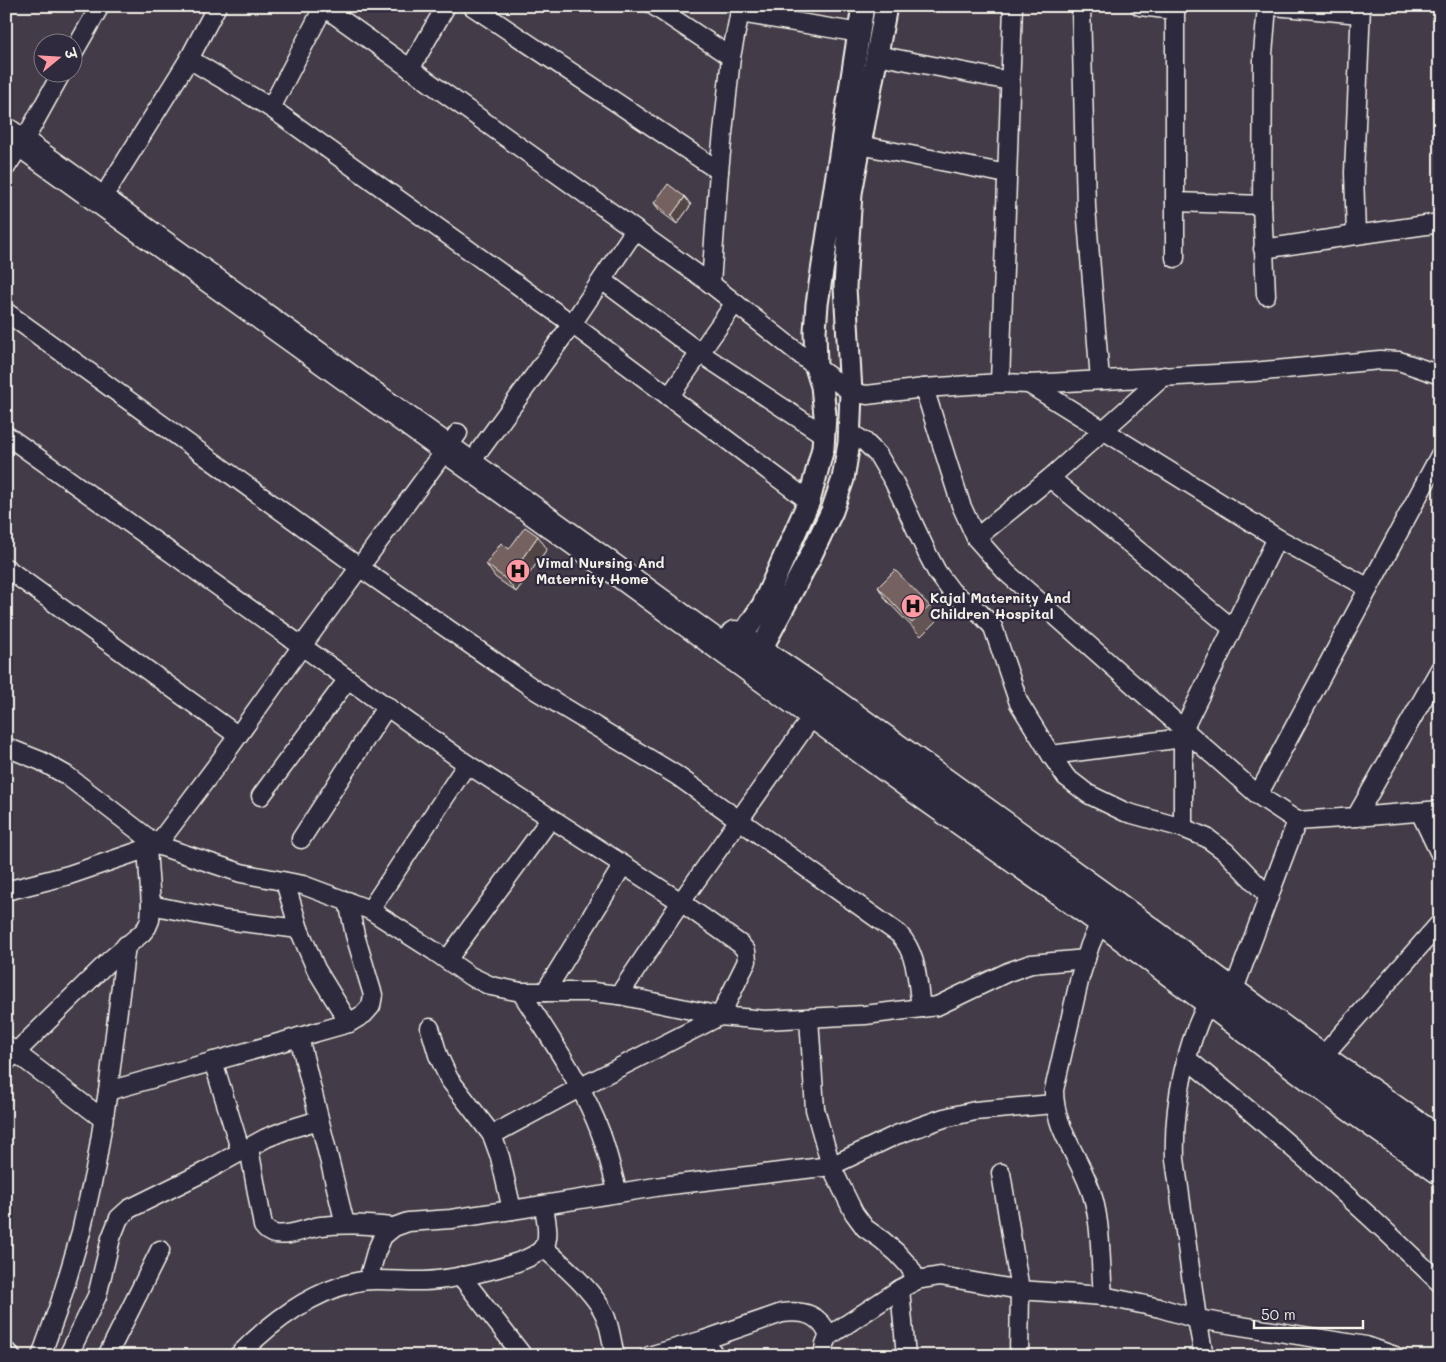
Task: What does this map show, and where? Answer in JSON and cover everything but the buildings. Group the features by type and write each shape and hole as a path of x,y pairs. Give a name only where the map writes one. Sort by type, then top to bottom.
{"main road":[{"path":"6,113 19,135 452,440 480,450 745,652 814,714 927,797 1105,911"},
{"path":"19,135 110,186 452,440 1105,911 1220,992 1321,1058 1440,1142"},
{"path":"1220,992 1352,1108 1440,1170"}],"street":[{"path":"110,186 189,59 217,6"},
{"path":"271,108 324,6 711,284 816,367 852,392 867,395 924,388 1000,383 1029,384 1253,372 1380,360 1399,362 1440,375"},
{"path":"410,69 446,6"},
{"path":"472,6 719,170"},
{"path":"654,6 731,57"},
{"path":"745,652 762,605 809,501 823,448 825,415 822,386 816,367 815,330 817,304 863,6"},
{"path":"745,652 809,559 832,511 843,479 849,443 852,392 845,287 851,194 886,6"},
{"path":"1000,383 1013,6"},
{"path":"1081,6 1086,206 1100,380"},
{"path":"1140,6 1174,8 1175,258"},
{"path":"1266,295 1262,205 1263,54 1267,6"},
{"path":"1274,6 1361,10 1354,173 1356,235"},
{"path":"82,36 97,7"},
{"path":"711,284 719,170 731,57 740,10 860,33"},
{"path":"877,55 1010,80"},
{"path":"189,59 271,108 572,324 809,501"},
{"path":"6,167 19,135 55,82"},
{"path":"860,145 1007,174"},
{"path":"1175,202 1262,205"},
{"path":"1263,249 1440,223"},
{"path":"480,450 572,324 635,230"},
{"path":"602,280 700,353 824,435"},
{"path":"669,397 735,303"},
{"path":"6,312 359,567 537,691 676,775 899,934 908,944 913,956 921,1008"},
{"path":"976,538 1050,478 1164,376"},
{"path":"1029,384 1277,538 1369,588"},
{"path":"924,388 961,505 976,538 1006,572 1183,734 1258,795 1297,821 1440,810"},
{"path":"849,432 865,442 878,455 894,482 937,572 952,592 980,613 993,627 1019,703 1066,777 1088,794 1125,812 1183,828 1207,838 1226,852 1269,897"},
{"path":"6,435 467,764 681,902 740,944 746,951 747,961 720,1016 579,1088 492,1136"},
{"path":"6,892 69,875 152,846 237,736 452,440"},
{"path":"1258,795 1440,455"},
{"path":"1050,478 1232,628"},
{"path":"1183,828 1183,734 1232,628 1277,538"},
{"path":"6,568 237,736"},
{"path":"1356,817 1440,669"},
{"path":"261,796 348,679"},
{"path":"301,839 387,706"},
{"path":"619,995 681,902 814,714"},
{"path":"1051,755 1183,734"},
{"path":"6,747 41,761 66,775 152,846 241,873 303,885 348,901 370,910 470,976 491,986 521,992 593,992 619,995 720,1016 765,1020 865,1015 937,1006 1008,972 1031,964 1086,958"},
{"path":"370,910 467,764"},
{"path":"1420,812 1440,854"},
{"path":"447,960 551,818"},
{"path":"1204,1356 1196,1319 1175,1159 1174,1135 1186,1058 1269,897 1297,821"},
{"path":"104,1119 9,1054 147,927 150,920 151,905 152,846"},
{"path":"545,992 623,865"},
{"path":"285,882 298,928 316,969 349,1023"},
{"path":"108,1091 349,1023 364,1014 371,1006 372,995 354,935 348,901"},
{"path":"151,905 225,920 298,928"},
{"path":"1103,1296 1096,1208 1090,1186 1060,1127 1054,1104 1054,1090 1086,958 1105,911"},
{"path":"1321,1058 1440,923"},
{"path":"41,1356 60,1302 81,1232 104,1119 126,945"},
{"path":"521,992 564,1060 579,1088 600,1132 618,1193"},
{"path":"809,1018 815,1109 831,1166 854,1213 865,1228 897,1253 909,1266 917,1280"},
{"path":"430,1028 438,1055 449,1078 492,1136 500,1157 512,1210"},
{"path":"299,1037 345,1224"},
{"path":"1186,1058 1257,1116 1440,1283"},
{"path":"212,1061 245,1150 263,1226 268,1232 286,1234 320,1226 345,1224 394,1227"},
{"path":"368,1280 383,1236 394,1227 408,1222 451,1219 544,1206 662,1186 831,1166 896,1135 944,1118 975,1111 1054,1104"},
{"path":"68,1356 97,1296 111,1238 119,1218 129,1209 204,1172 266,1138 319,1120"},
{"path":"1001,1173 1020,1290 1018,1356"},
{"path":"238,1356 275,1321 302,1304 353,1282 368,1280 425,1281 461,1276 506,1265 532,1255 543,1247 547,1239 544,1206"},
{"path":"543,1247 593,1296 607,1320 615,1356"},
{"path":"107,1356 160,1250"},
{"path":"461,1276 524,1356"},
{"path":"823,1356 825,1344 829,1336 865,1314 900,1289 917,1280 940,1276 1020,1290 1103,1296 1160,1308 1196,1319 1366,1346 1395,1356"},
{"path":"900,1289 906,1356"},
{"path":"648,1356 704,1340 782,1313 804,1313 819,1320 829,1336"},
{"path":"704,1340 715,1356"}],"place":[{"name":"Vimal Nursing And Maternity Home","path":"518,571"},
{"name":"Kajal Maternity And Children Hospital","path":"913,606"}]}
